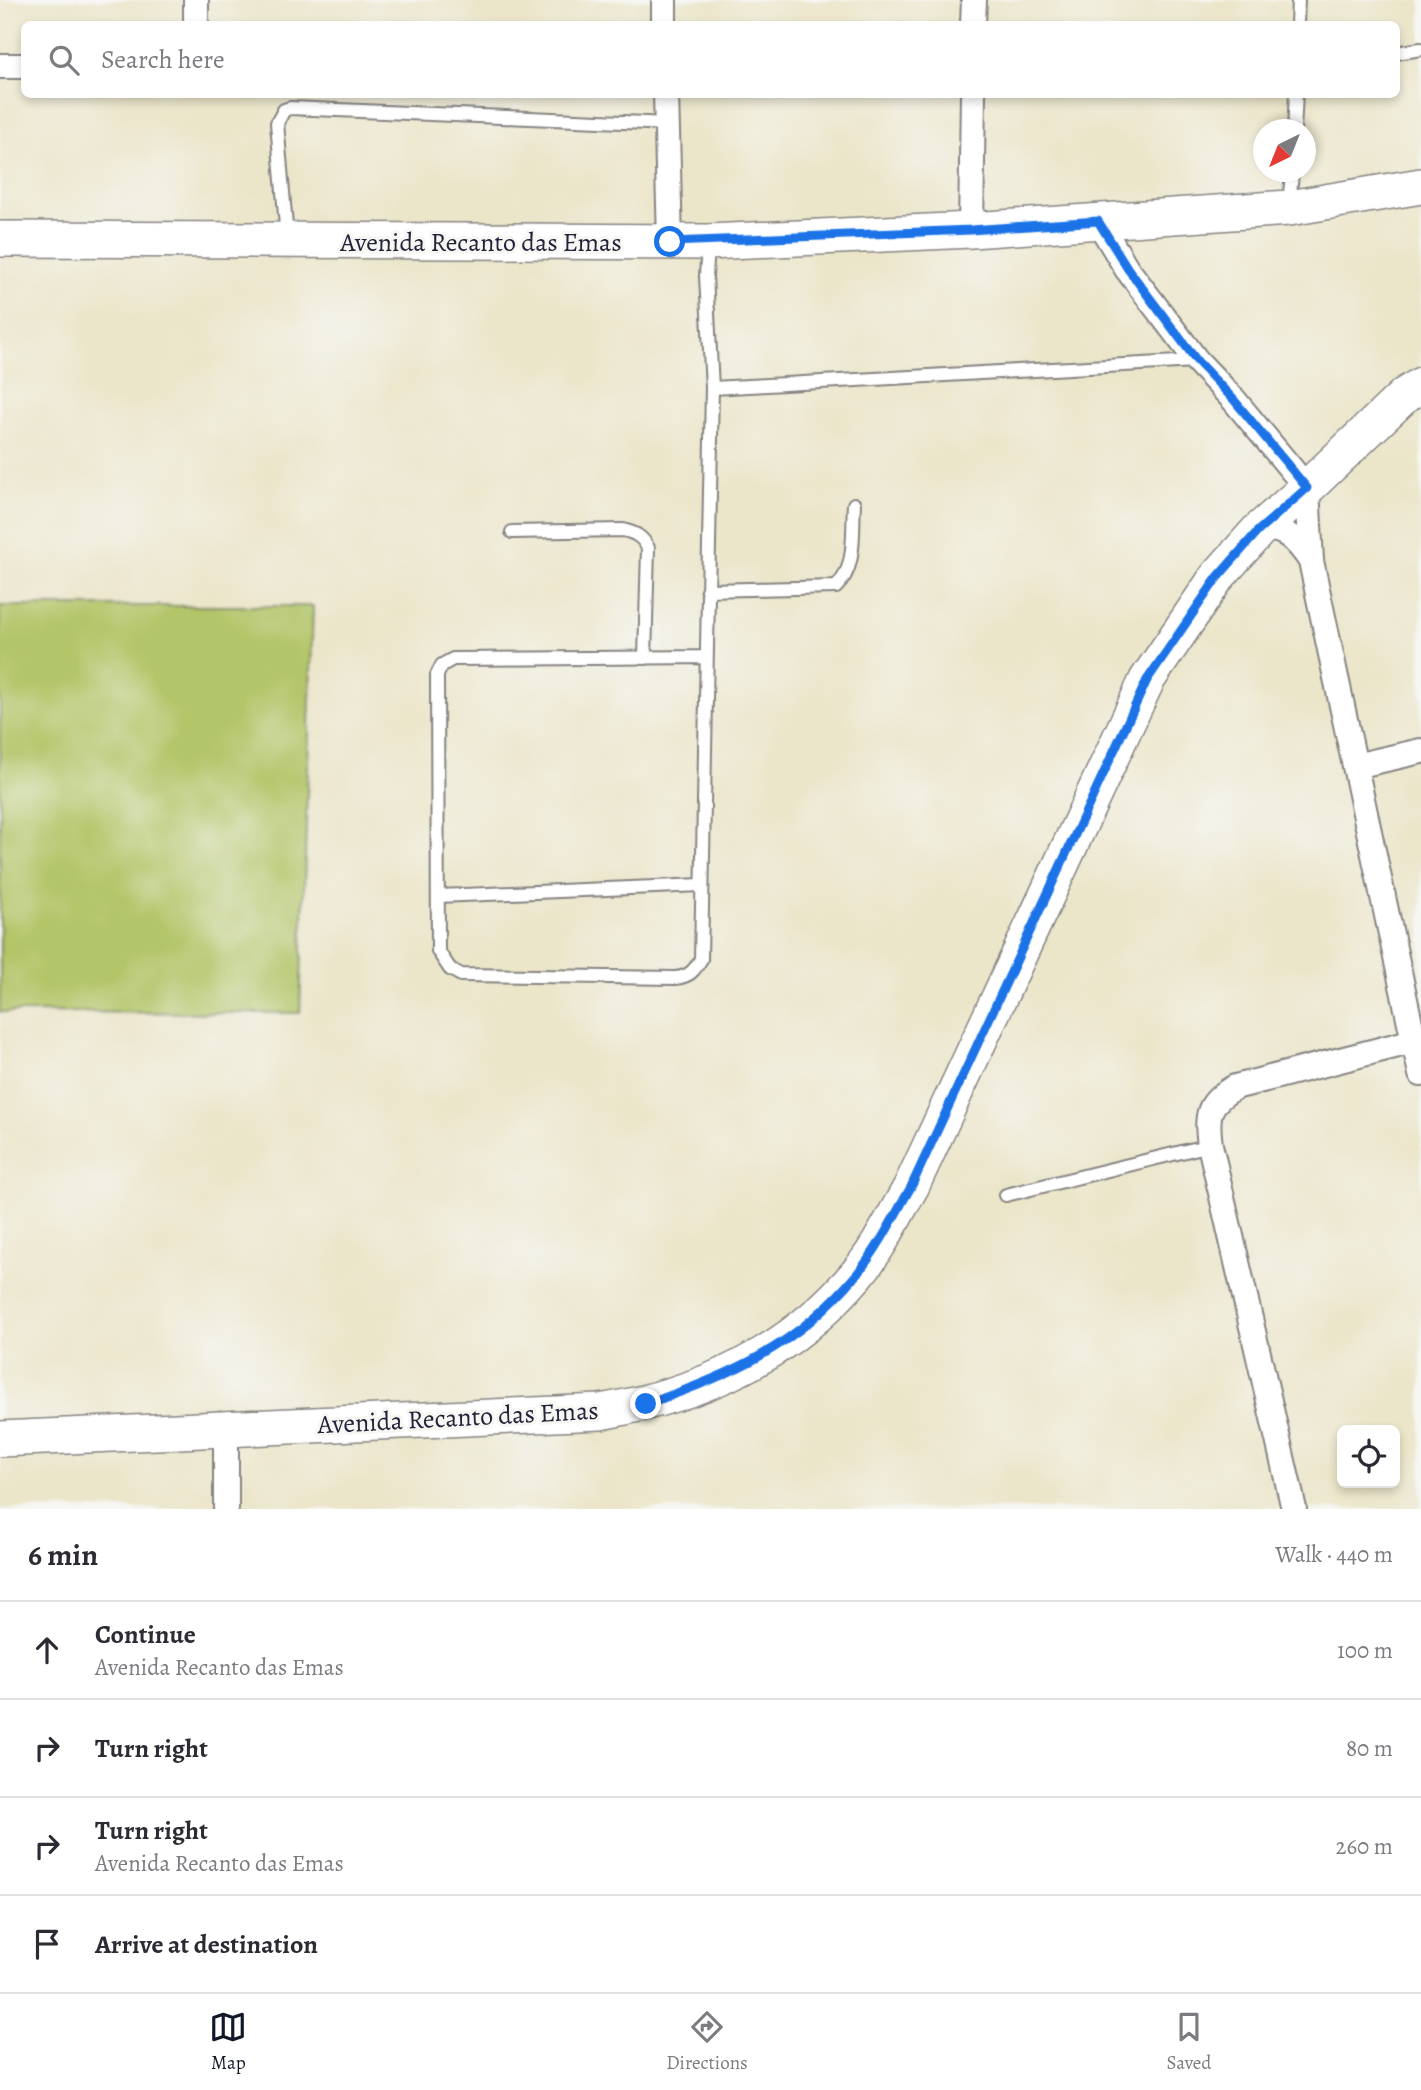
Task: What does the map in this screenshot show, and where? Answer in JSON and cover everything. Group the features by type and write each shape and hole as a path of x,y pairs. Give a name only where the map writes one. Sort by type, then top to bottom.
{"main road":[{"name":"Avenida Recanto das Emas","path":"0,239 708,242 971,230 1289,208 1421,186"},
{"name":"Avenida Recanto das Emas","path":"0,1440 600,1412 646,1404 697,1387 749,1364 789,1338 825,1310 859,1272 911,1187 1147,680 1217,578 1258,531 1405,395 1421,385"}],"street":[{"path":"196,0 196,21"},
{"path":"664,0 664,21"},
{"path":"973,21 974,0"},
{"path":"0,66 21,66"},
{"path":"666,98 670,242"},
{"path":"971,230 973,98"},
{"path":"1098,221 1128,269 1197,361 1234,400 1307,488 1311,561 1421,1074"},
{"path":"1258,531 1265,528 1290,535 1300,544 1311,561"},
{"path":"1355,766 1421,751"},
{"path":"1294,1509 1206,1120 1223,1094 1236,1087 1414,1041"},
{"path":"226,1429 226,1509"}],"lane":[{"path":"1297,0 1297,21"},
{"path":"1400,52 1421,49"},
{"path":"1295,119 1296,98"},
{"path":"287,242 277,122 284,110 290,108 668,124"},
{"path":"1289,208 1291,182"},
{"path":"705,657 453,659 442,665 437,675 438,951 450,969 461,975 676,978 694,972 701,959 712,388 706,276 708,242"},
{"path":"712,388 1197,361"},
{"path":"707,590 836,587 846,578 850,566 854,504"},
{"path":"512,532 623,530 635,533 644,540 648,548 645,658"},
{"path":"438,896 702,885"},
{"path":"1006,1195 1210,1145"}],"green space":[{"path":"0,606 313,606 300,1013 0,1012"}],"route":[{"path":"646,1404 697,1387 749,1364 825,1310 859,1272 911,1187 1147,680 1217,578 1258,531 1307,488 1234,400 1197,361 1128,269 1098,221 971,230 670,242"}]}
